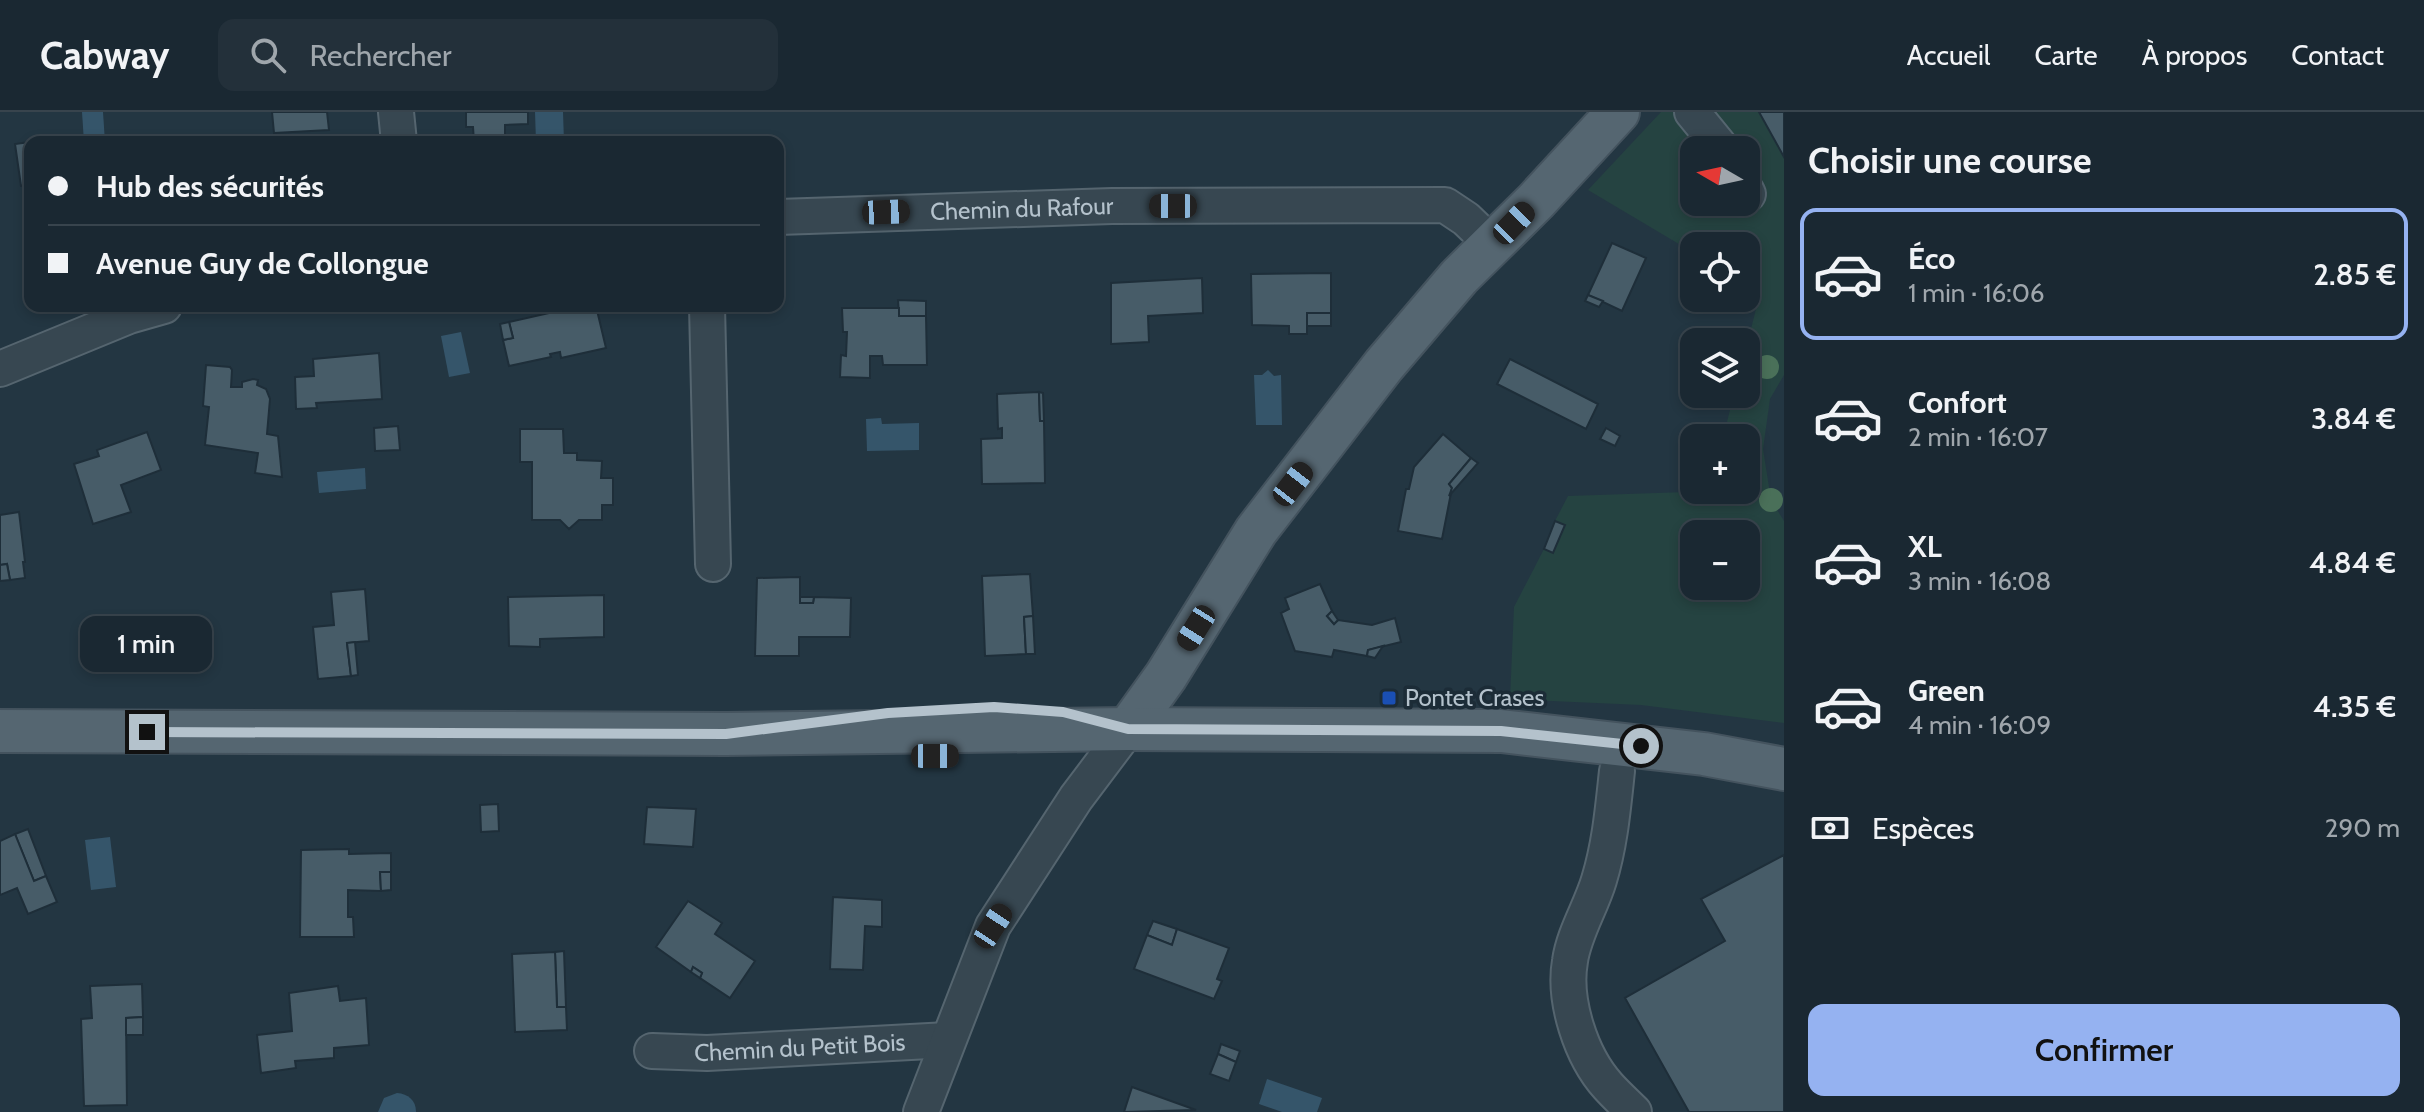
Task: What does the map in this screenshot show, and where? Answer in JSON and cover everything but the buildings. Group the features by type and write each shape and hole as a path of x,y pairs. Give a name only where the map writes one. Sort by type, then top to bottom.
{"main road":[{"path":"1128,729 1166,676 1256,531 1384,365 1459,277 1618,112"},
{"path":"0,731 726,734 888,713 994,707 1063,712 1128,729 1501,731 1704,754 1784,769"}],"street":[{"path":"396,112 398,136"},
{"path":"1692,112 1712,136"},
{"name":"Chemin du Rafour","path":"784,217 1112,206 1445,205 1466,219 1493,245"},
{"path":"0,369 143,312"},
{"path":"707,312 713,564"},
{"name":"Chemin du Petit Bois","path":"921,1112 993,926 1076,798 1128,729"},
{"path":"1617,771 1614,809 1600,877 1570,960 1568,995 1574,1021 1592,1064 1606,1085 1634,1112"},
{"name":"Chemin du Petit Bois","path":"652,1051 707,1053 948,1040"}],"green space":[{"path":"1661,112 1759,112 1784,157 1784,375 1770,399 1763,449 1771,500 1784,521 1784,723 1641,705 1510,699 1514,607 1544,549 1554,552 1565,525 1555,521 1568,496 1680,492 1680,504 1760,504 1760,424 1726,424 1730,408 1760,408 1760,328 1751,328 1755,312 1760,312 1760,232 1680,232 1680,245 1588,190"}],"water":[{"path":"82,112 103,112 105,136 84,136"},
{"path":"535,112 563,112 564,136 536,136"},
{"path":"461,332 470,373 449,377 441,336"},
{"path":"1268,370 1274,376 1281,375 1282,425 1256,425 1254,375 1262,375"},
{"path":"881,418 882,424 919,423 919,450 867,451 866,419"},
{"path":"365,468 366,489 319,493 317,472"},
{"path":"110,837 116,887 91,890 85,840"},
{"path":"1267,1079 1322,1098 1317,1112 1282,1112 1259,1104"},
{"path":"397,1093 411,1098 416,1112 378,1112 384,1098"}],"place":[{"name":"Pontet Crases","path":"1389,698"}],"route":[{"path":"147,732 726,734 888,713 994,707 1063,712 1128,729 1501,731 1641,746"}]}
